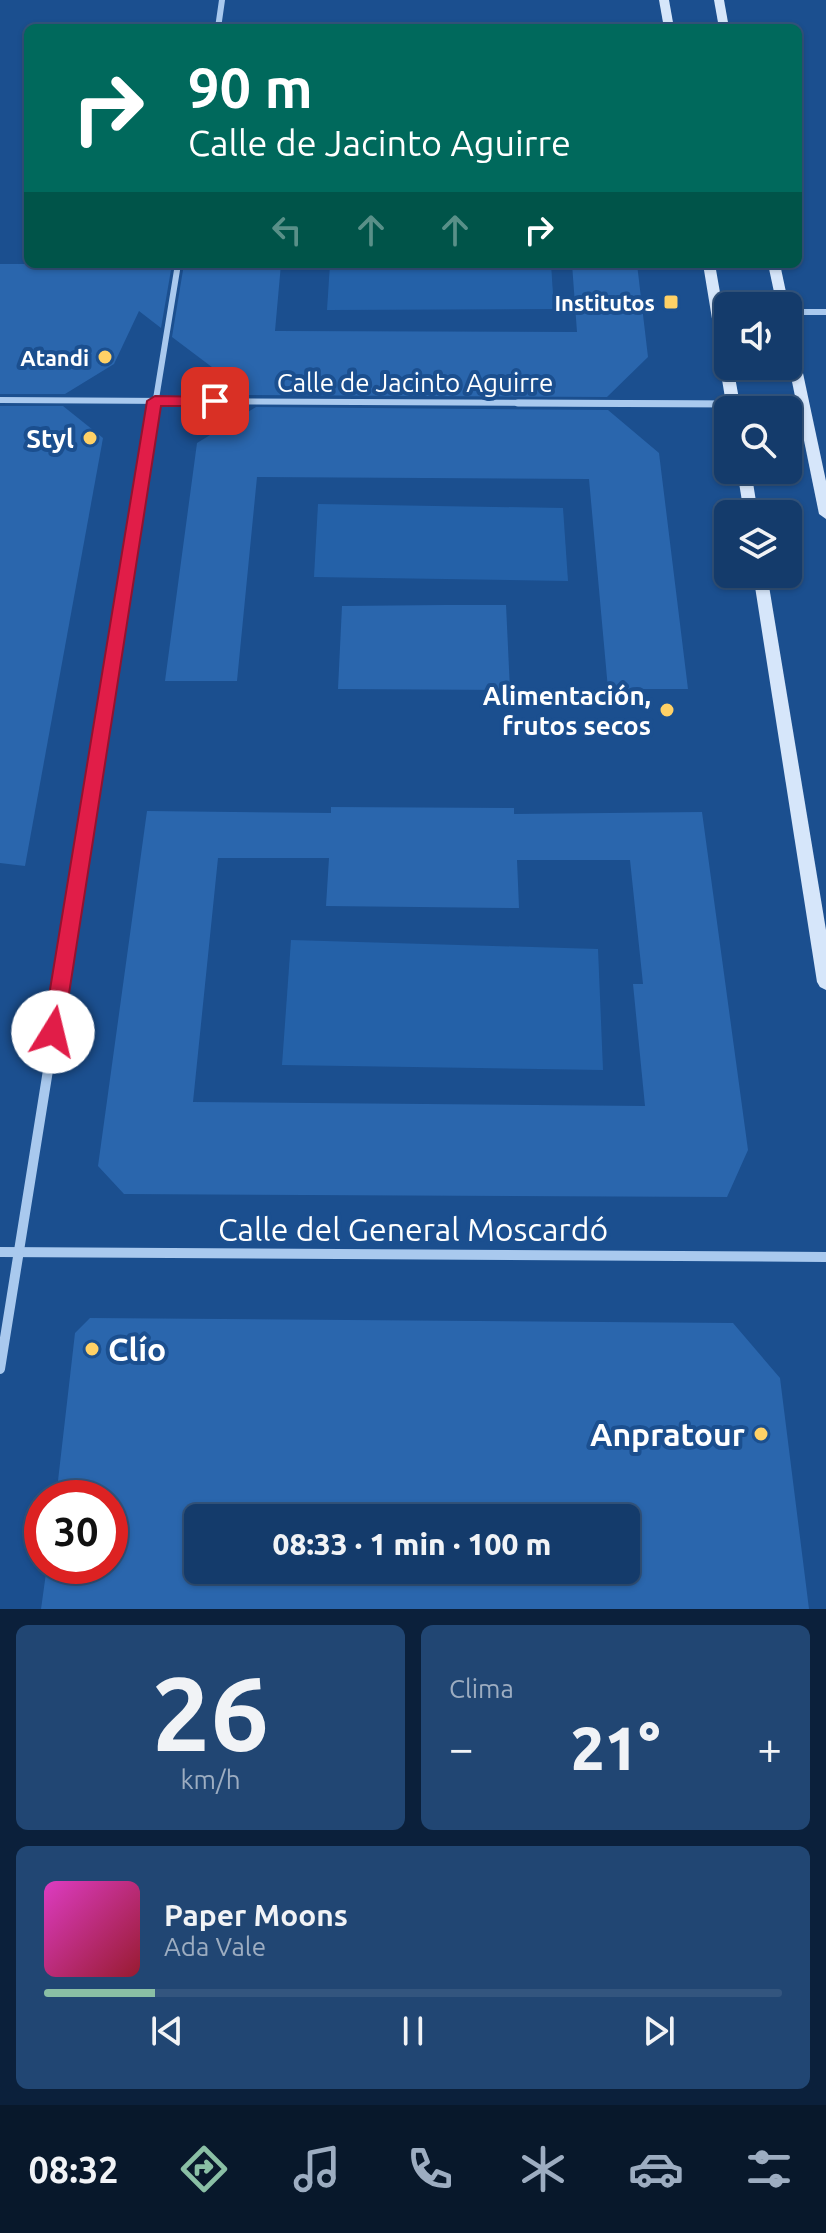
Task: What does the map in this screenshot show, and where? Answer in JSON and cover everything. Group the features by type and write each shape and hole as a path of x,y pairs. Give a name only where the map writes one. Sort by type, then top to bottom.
{"main road":[{"path":"664,0 668,24"},
{"path":"719,0 723,24"},
{"path":"710,268 732,396"},
{"path":"775,268 780,292"},
{"path":"798,380 826,514"},
{"path":"762,588 826,982"}],"street":[{"path":"219,24 222,0"},
{"path":"0,1369 177,268"},
{"path":"802,312 826,312"},
{"name":"Calle de Jacinto Aguirre","path":"0,400 714,407"},
{"name":"Calle del General Moscardó","path":"0,1252 826,1257"}],"shaded area":[{"path":"330,268 551,268 554,309 327,310"},
{"path":"318,504 563,508 568,581 314,577"},
{"path":"291,940 598,949 603,1070 282,1065"}],"building":[{"path":"0,264 24,264 24,268 171,268 161,328 139,311 114,364 65,394 0,394"},
{"path":"183,268 281,268 275,331 577,332 572,268 637,268 648,357 607,397 249,395 172,337"},
{"path":"0,406 63,406 103,438 25,866 0,863"},
{"path":"256,407 608,410 659,453 688,689 608,689 589,479 257,477 237,681 165,681 197,443"},
{"path":"506,605 510,690 338,689 342,606"},
{"path":"331,807 514,808 514,814 702,812 748,1150 727,1197 124,1194 98,1166 147,811 331,813","holes":["218,858 329,858 326,906 519,908 517,860 630,860 643,984 633,984 645,1106 193,1102"]},
{"path":"90,1318 733,1323 780,1378 809,1609 41,1609 44,1584 128,1584 128,1480 58,1480 75,1333"}],"place":[{"name":"Institutos","path":"671,302"},
{"name":"Atandi","path":"105,357"},
{"name":"Styl","path":"90,438"},
{"name":"Alimentación, frutos secos","path":"667,710"},
{"name":"Clío","path":"92,1349"},
{"name":"Anpratour","path":"761,1434"}],"route":[{"path":"53,1032 155,401 215,401"}]}
